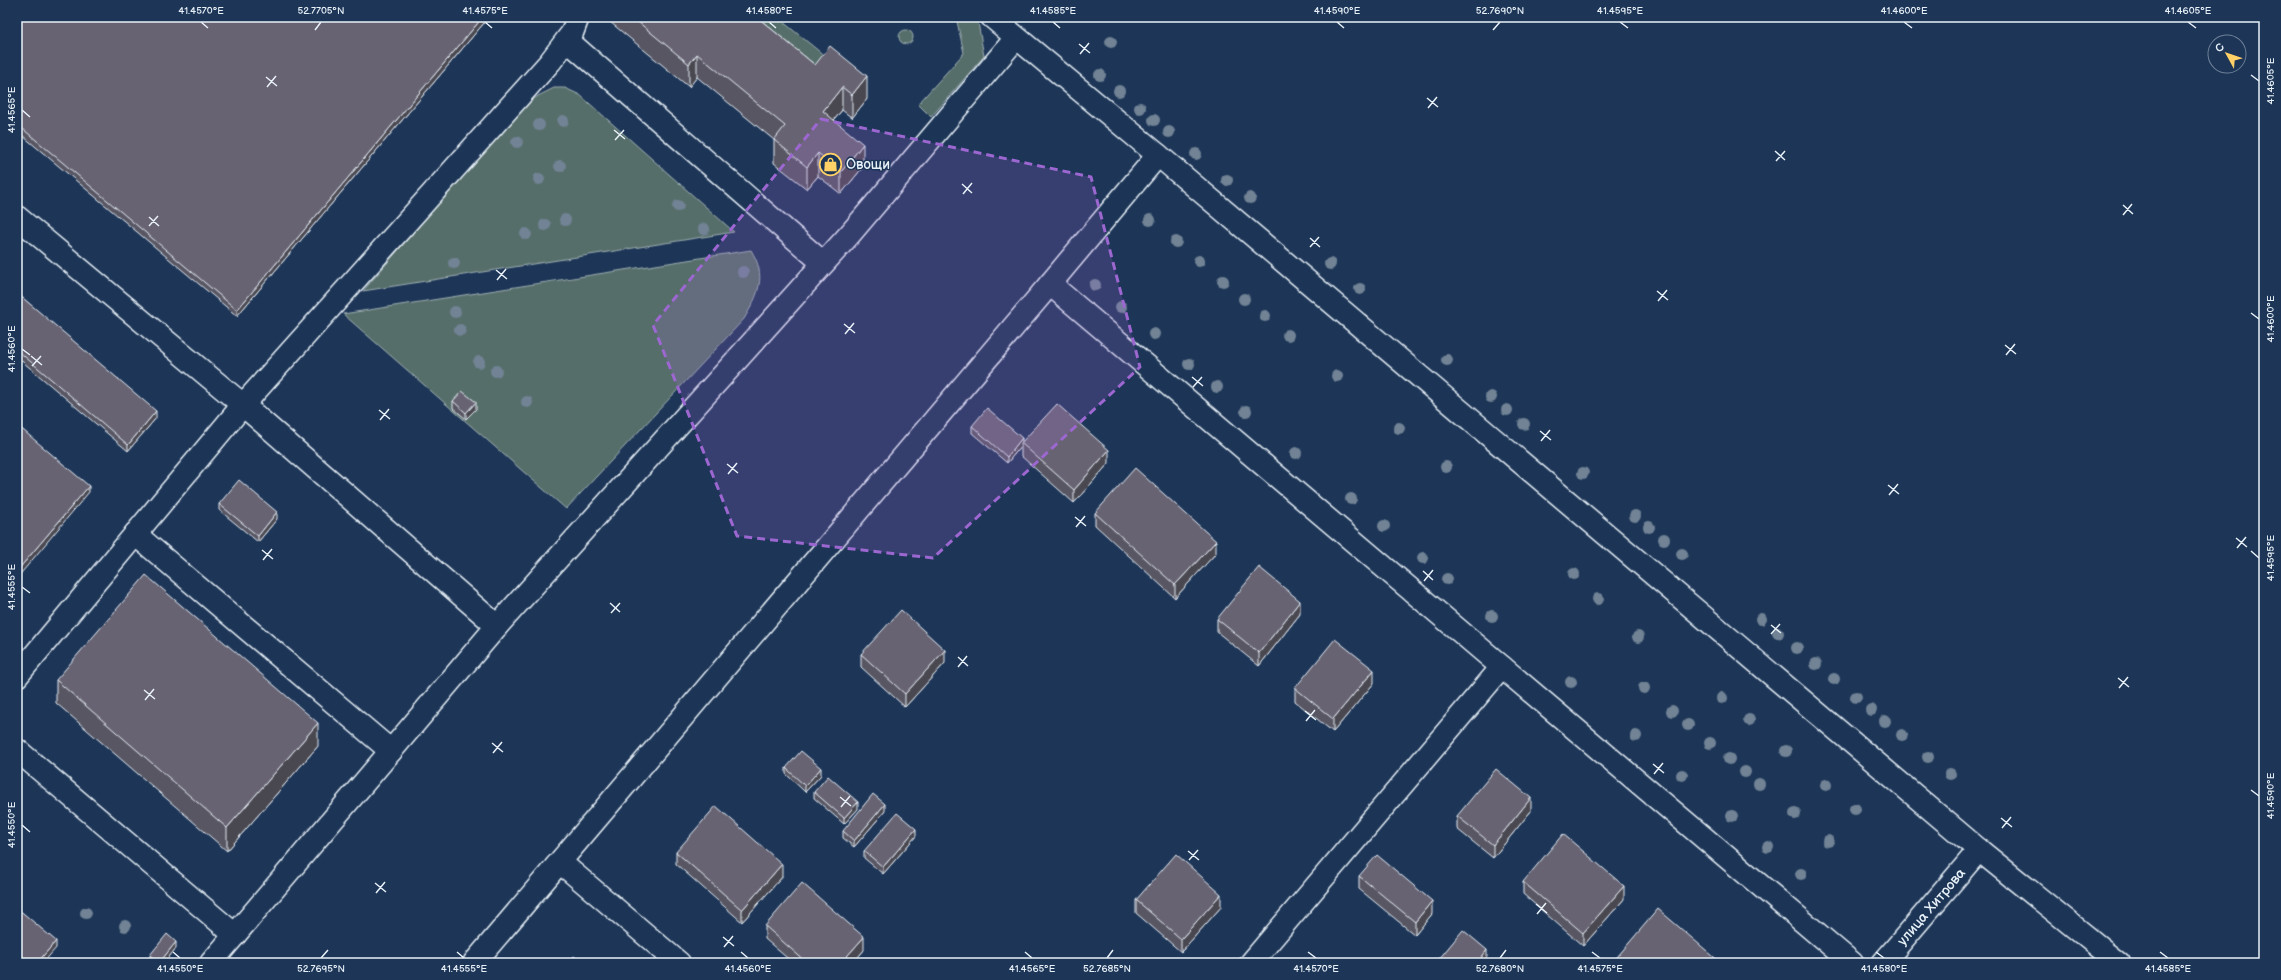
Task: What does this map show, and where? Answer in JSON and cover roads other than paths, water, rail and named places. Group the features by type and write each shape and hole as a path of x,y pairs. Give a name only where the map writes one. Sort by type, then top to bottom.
{"street":[{"path":"17,676 243,405 550,62 567,40 578,17"},
{"path":"992,17 1158,155 1979,850 2119,963"},
{"path":"211,963 497,626 823,263 1016,38"},
{"path":"567,40 823,263"},
{"path":"474,963 1158,155"},
{"path":"17,217 243,405 497,626"},
{"path":"1050,284 1852,963"},
{"path":"135,534 391,751"},
{"path":"1250,963 1502,667"},
{"path":"17,750 235,935"},
{"name":"улица Хитрова","path":"1883,963 1979,850"},
{"path":"560,862 679,963"}],"place":[{"name":"Овощи","path":"831,164"}]}
